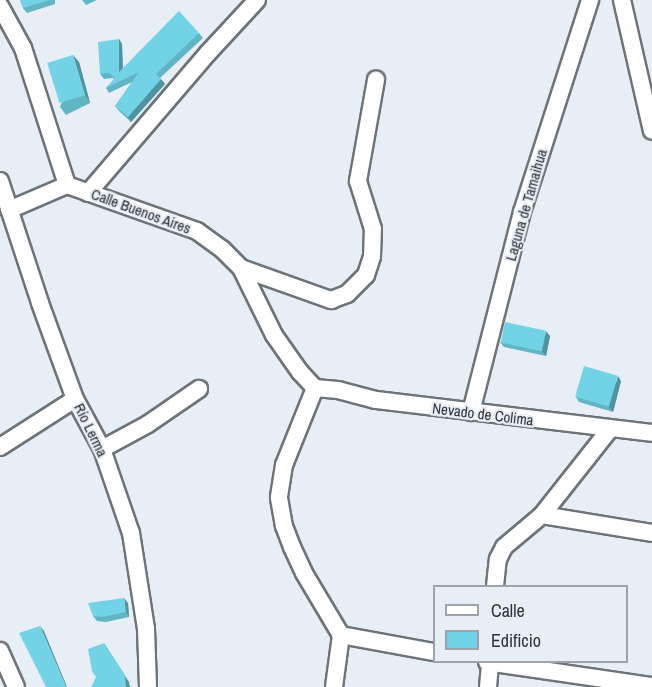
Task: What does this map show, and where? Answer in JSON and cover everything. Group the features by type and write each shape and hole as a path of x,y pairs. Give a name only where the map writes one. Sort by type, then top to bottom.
{"street":[{"path":"88,192 257,0"},
{"name":"Laguna de Tamaihua","path":"471,412 522,212 590,0"},
{"path":"622,0 652,131"},
{"path":"0,6 23,48 67,185 9,210"},
{"path":"241,268 331,300 347,294 366,275 372,256 373,229 358,181 376,80"},
{"name":"Río Lerma","path":"0,181 75,399 102,449 131,533 140,577 146,629 148,687"},
{"name":"Calle Buenos Aires","path":"67,185 197,231 222,249 241,268 274,336 300,372 315,388"},
{"path":"315,388 285,465 279,498 284,526 292,547 304,573 341,635 334,687"},
{"name":"Nevado de Colima","path":"315,388 338,390 376,400 652,433"},
{"path":"102,449 148,424 199,389"},
{"path":"0,447 75,399"},
{"path":"495,585 498,559 504,547 542,515 610,429"},
{"path":"542,515 652,533"},
{"path":"341,635 433,652"},
{"path":"0,651 16,687"},
{"path":"488,687 489,663"},
{"path":"496,663 652,686"}],"building":[{"path":"20,0 50,0 23,8"},
{"path":"179,11 199,33 156,74 161,79 128,117 115,106 139,72 106,88 115,78 109,73 100,74 98,42 119,39 119,72"},
{"path":"73,55 85,95 59,103 47,63"},
{"path":"505,322 546,331 542,351 501,343"},
{"path":"584,366 618,376 609,406 575,397"},
{"path":"124,598 126,612 102,617 93,616 88,603"},
{"path":"40,626 66,687 46,687 19,633"},
{"path":"104,643 125,675 126,687 91,687 96,677 92,671 88,649"}]}
